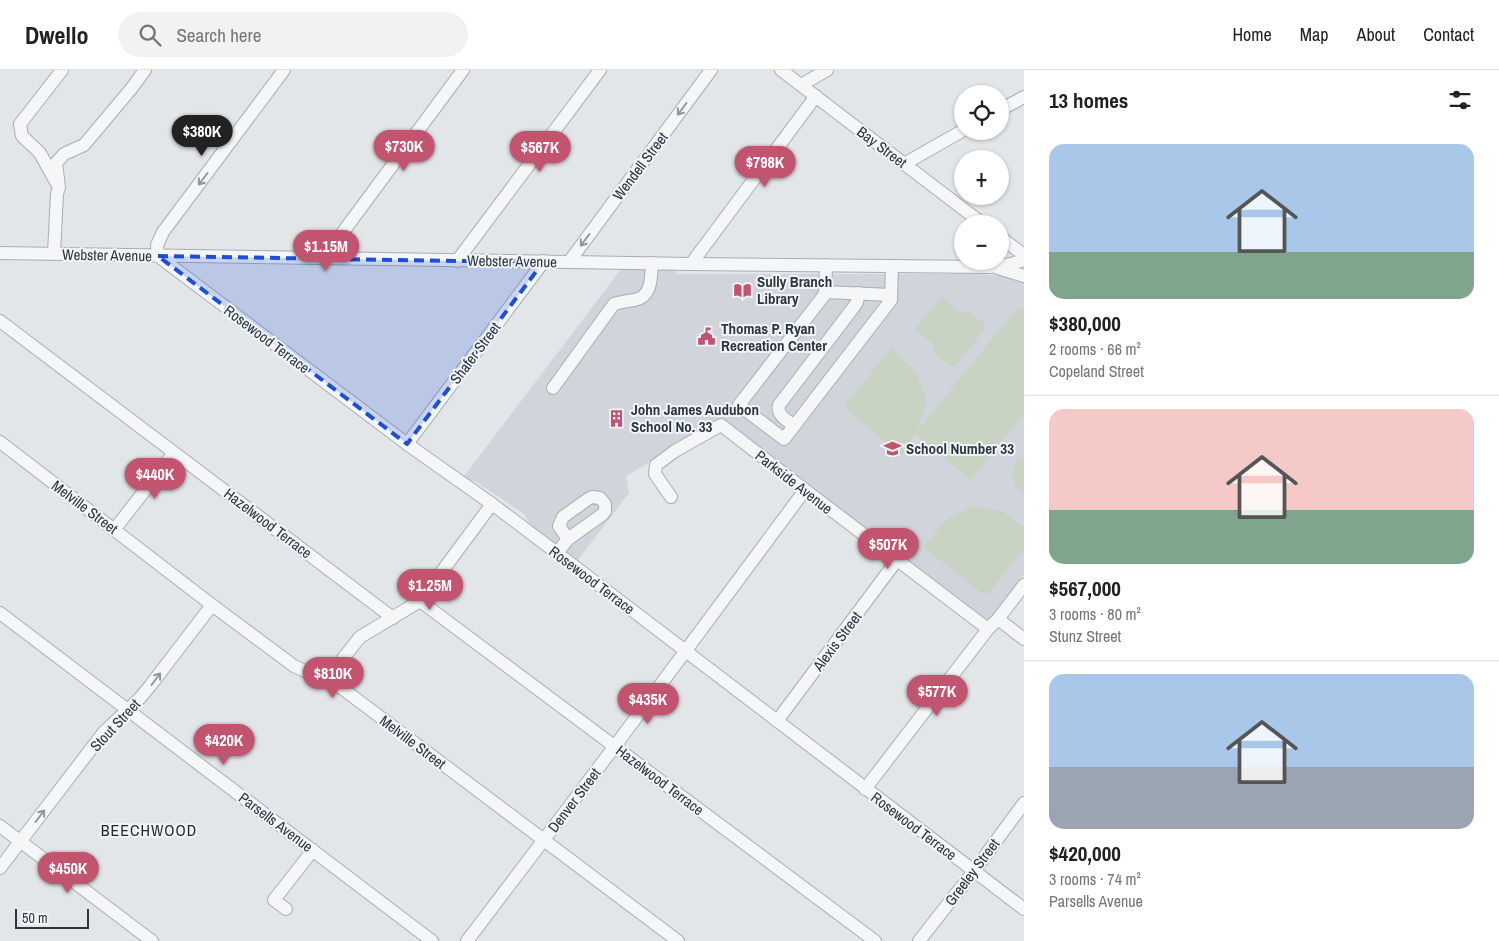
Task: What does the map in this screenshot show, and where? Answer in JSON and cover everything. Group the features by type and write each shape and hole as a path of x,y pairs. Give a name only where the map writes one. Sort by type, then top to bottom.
{"street":[{"path":"59,187 40,153 22,136 20,124 62,70"},
{"path":"54,253 59,187 56,163 64,154 84,145 132,89 145,70"},
{"path":"158,256 157,245 163,232 284,70"},
{"path":"323,258 462,70"},
{"path":"458,260 600,70"},
{"name":"Wendell Street","path":"569,262 711,70"},
{"name":"Bay Street","path":"781,70 971,215"},
{"path":"801,85 827,70"},
{"path":"691,264 816,96"},
{"path":"1009,105 1024,96"},
{"path":"904,164 954,136"},
{"path":"1009,243 1024,255"},
{"name":"Webster Avenue","path":"0,253 691,264 954,266"},
{"name":"Rosewood Terrace","path":"158,256 407,444 557,553 1024,909"},
{"name":"Webster Avenue","path":"1009,264 1024,260"},
{"name":"Shafer Street","path":"407,444 544,261"},
{"path":"553,388 614,304 638,299 648,292 651,282 652,263"},
{"path":"826,265 825,294 739,405 784,439 891,300 892,266"},
{"path":"1004,270 1024,276"},
{"path":"825,292 891,295"},
{"path":"794,426 780,414 779,405 853,308 859,293"},
{"name":"Hazelwood Terrace","path":"0,321 393,618"},
{"name":"Parkside Avenue","path":"670,497 655,474 656,465 721,425 988,628"},
{"name":"Melville Street","path":"0,443 294,666 343,689 678,941"},
{"path":"114,530 174,452"},
{"name":"Denver Street","path":"467,941 805,490"},
{"path":"326,680 360,637 420,601 492,504"},
{"path":"557,553 568,538"},
{"name":"Alexis Street","path":"777,721 897,560"},
{"path":"865,789 988,628 998,619 1024,585"},
{"name":"Hazelwood Terrace","path":"420,601 875,941"},
{"name":"Stout Street","path":"0,868 104,732 150,686 212,605"},
{"name":"Parsells Avenue","path":"0,613 431,941"},
{"path":"998,619 1024,639"},
{"name":"Greeley Street","path":"918,941 974,871 1024,803"},
{"path":"0,826 152,941"},
{"path":"286,910 274,900 313,850"}],"highlighted area":[{"path":"158,256 457,261 544,261 407,444"}],"shaded area":[{"name":"School Number 33","path":"621,269 673,270 678,274 974,274 1003,276 1024,281 1024,575 994,615 988,619 983,618 723,420 626,476 629,493 577,561 530,525 524,514 475,481 462,479"}],"green space":[{"path":"941,297 962,314 968,311 985,324 985,329 955,366 950,366 934,353 933,349 935,346 915,329"},
{"path":"1018,307 1024,311 1024,415 971,480 915,434 902,456 846,409 845,405 892,347 916,372 927,401 916,432"},
{"path":"1024,458 1024,494 1023,491 1017,489 1011,474 1017,459"},
{"path":"973,506 1002,511 1024,527 1024,549 988,594 983,594 923,547 947,519"}],"place":[{"name":"Sully Branch Library","path":"743,290"},
{"name":"Thomas P. Ryan Recreation Center","path":"707,337"},
{"name":"John James Audubon School No. 33","path":"617,418"},
{"name":"School Number 33","path":"892,448"}],"district":[{"name":"BEECHWOOD","path":"149,830"}]}
